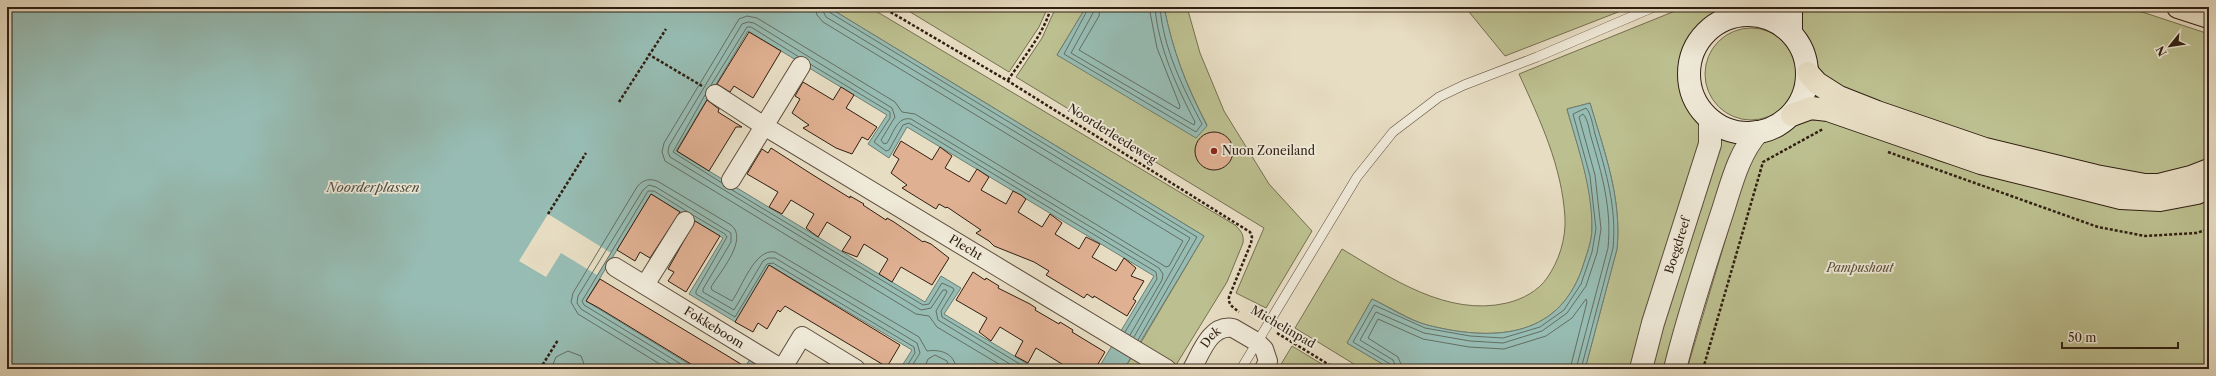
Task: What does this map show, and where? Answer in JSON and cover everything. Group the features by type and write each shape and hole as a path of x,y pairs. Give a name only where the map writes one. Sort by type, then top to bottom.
{"highway":[{"path":"2178,7 2209,17"},
{"path":"1808,73 1817,83 1839,97 1877,112 1985,149 2088,174 2145,185 2159,185 2191,177 2209,170"},
{"path":"1792,115 1811,108 1828,110 1981,163 2121,198 2160,200 2197,193 2209,187"}],"street":[{"path":"1791,7 1791,30 1806,56 1808,73 1806,88 1801,102 1792,115 1776,126 1758,132 1739,133 1710,120 1695,101 1689,82 1688,63 1697,44 1718,23 1751,11 1765,16 1791,30"},
{"path":"731,180 801,66"},
{"name":"Plecht","path":"714,94 764,126 1167,369"},
{"name":"Boegdreef","path":"1641,369 1653,323 1710,144 1710,120"},
{"path":"1675,369 1683,335 1730,189 1749,142 1758,132"},
{"path":"645,285 685,221"},
{"name":"Fokkeboom","path":"615,267 782,369 802,336 856,369"},
{"name":"Dek","path":"1192,369 1217,330 1227,327 1233,328 1257,342 1266,354 1268,361 1264,369"}],"lane":[{"path":"1241,369 1357,177 1382,144 1407,120 1438,97 1464,84 1537,57 1654,7"}],"path":[{"name":"Noorderleedeweg","path":"882,7 1008,81 1250,232 1252,237 1251,243 1229,302 1242,314"},
{"path":"1008,81 1038,35 1051,7"},
{"path":"619,102 648,54 666,29"},
{"path":"648,54 714,94"},
{"path":"1703,369 1762,162 1828,126"},
{"path":"1881,149 1945,174 2098,227 2145,236 2196,233 2209,229"},
{"path":"548,214 586,153"},
{"name":"Michelinpad","path":"1266,327 1336,369"},
{"path":"540,369 558,340"}],"green space":[{"path":"828,7 869,7 1237,227 1242,235 1243,243 1227,282 1176,365 1140,344 1204,236"},
{"path":"902,7 1048,7 1039,27 1009,72"},
{"path":"1056,7 1086,7 1057,55 1207,125 1181,68 1164,7 1187,7 1200,53 1224,111 1269,184 1312,231 1266,308 1236,293 1264,228 1016,77 1042,38"},
{"path":"1465,7 1631,7 1505,56"},
{"path":"1685,7 1736,7 1710,22 1699,32 1690,44 1684,56 1681,70 1682,85 1688,101 1702,124 1704,134 1632,369 1585,369 1617,249 1618,230 1617,211 1611,175 1590,103 1567,109 1580,153 1590,198 1592,213 1591,238 1582,269 1571,292 1556,310 1539,322 1519,330 1497,333 1474,333 1451,330 1420,323 1372,299 1347,343 1391,369 1362,369 1295,328 1342,249 1400,283 1441,300 1463,305 1485,306 1507,303 1535,291 1547,278 1561,250 1565,218 1560,180 1555,162 1542,126 1519,74"},
{"path":"1761,7 1784,7 1782,15"},
{"path":"1798,7 2127,7 2209,34 2209,160 2149,178 2029,154 1826,83 1819,70 1814,49 1799,25"},
{"path":"1751,28 1760,29 1777,36 1789,48 1796,65 1796,83 1789,100 1777,112 1760,119 1751,120 1742,119 1725,112 1713,100 1706,83 1705,74 1706,65 1713,48 1725,36 1742,29"},
{"name":"Pampushout","path":"1807,120 1833,120 1939,161 2032,187 2209,195 2209,369 1687,369 1748,164 1763,143 1789,129 1797,122"},
{"path":"1721,134 1742,143 1668,369 1648,369"},
{"path":"1292,346 1330,369 1285,369 1280,366"},
{"path":"1133,355 1155,369 1124,369"}],"water":[{"name":"Noorderplassen","path":"7,7 828,7 1204,236 1124,369 1098,369 1154,276 907,127 889,158 868,144 887,115 748,31 676,151 925,302 941,276 961,288 944,314 1036,369 943,369 935,364 932,369 900,369 912,350 771,266 737,323 689,294 723,238 651,194 586,301 697,369 574,369 568,366 565,369 7,369"},
{"path":"1086,7 1164,7 1181,68 1207,126 1196,138 1057,55"},
{"path":"1590,103 1611,175 1617,211 1618,230 1617,249 1585,369 1391,369 1347,343 1372,299 1420,323 1451,330 1474,333 1497,333 1519,330 1539,322 1556,310 1571,292 1582,269 1591,238 1592,228 1590,198 1580,153 1567,109"},
{"path":"750,359 767,369 744,369"}],"pier":[{"path":"548,214 611,253 597,275 561,253 546,277 519,261"}],"building":[{"path":"749,32 781,51 753,98 734,86 730,92 717,84"},
{"path":"803,82 833,100 841,87 854,95 846,108 877,127 868,140 862,137 852,154 836,148 803,128 809,125 792,113 800,99 795,96"},
{"path":"707,100 719,109 718,112 742,127 736,127 709,171 677,151"},
{"name":"Nuon Zoneiland","path":"1214,132 1224,135 1230,141 1233,151 1230,161 1224,167 1214,170 1204,167 1198,161 1195,151 1198,141 1204,135"},
{"path":"901,141 932,160 940,147 952,156 945,168 969,182 977,169 989,177 981,190 1006,204 1013,191 1021,195 1026,199 1018,212 1042,227 1050,214 1062,223 1055,234 1079,249 1086,237 1100,244 1092,257 1116,271 1124,258 1136,268 1131,276 1144,281 1133,299 1136,301 1127,316 1094,296 1093,298 1087,294 1084,298 1046,275 1049,271 1034,262 994,246 976,233 981,230 947,207 946,208 939,204 936,209 902,188 907,185 891,173 899,159 893,155"},
{"path":"771,148 850,198 850,196 864,204 863,205 886,220 887,218 923,242 924,241 931,244 949,258 932,285 901,267 892,282 879,274 888,259 864,244 857,257 842,251 851,237 827,222 818,237 806,228 814,214 791,200 782,214 769,207 778,192 747,174 762,149 768,153"},
{"path":"651,194 680,212 650,258 640,252 635,261 617,250"},
{"path":"695,221 720,236 686,292 668,281 674,272 668,269"},
{"path":"769,265 900,345 887,367 785,306 780,312 778,310 767,329 758,323 753,332 735,322"},
{"path":"973,272 985,280 986,278 999,286 998,288 1030,304 1036,308 1035,310 1059,324 1060,322 1073,330 1072,332 1105,352 1095,369 1070,369 1036,348 1028,363 1015,356 1023,341 1000,327 991,341 979,332 987,318 956,300"},
{"path":"600,279 749,369 699,369 586,301"}],"place":[{"name":"Nuon Zoneiland","path":"1214,151"}]}
